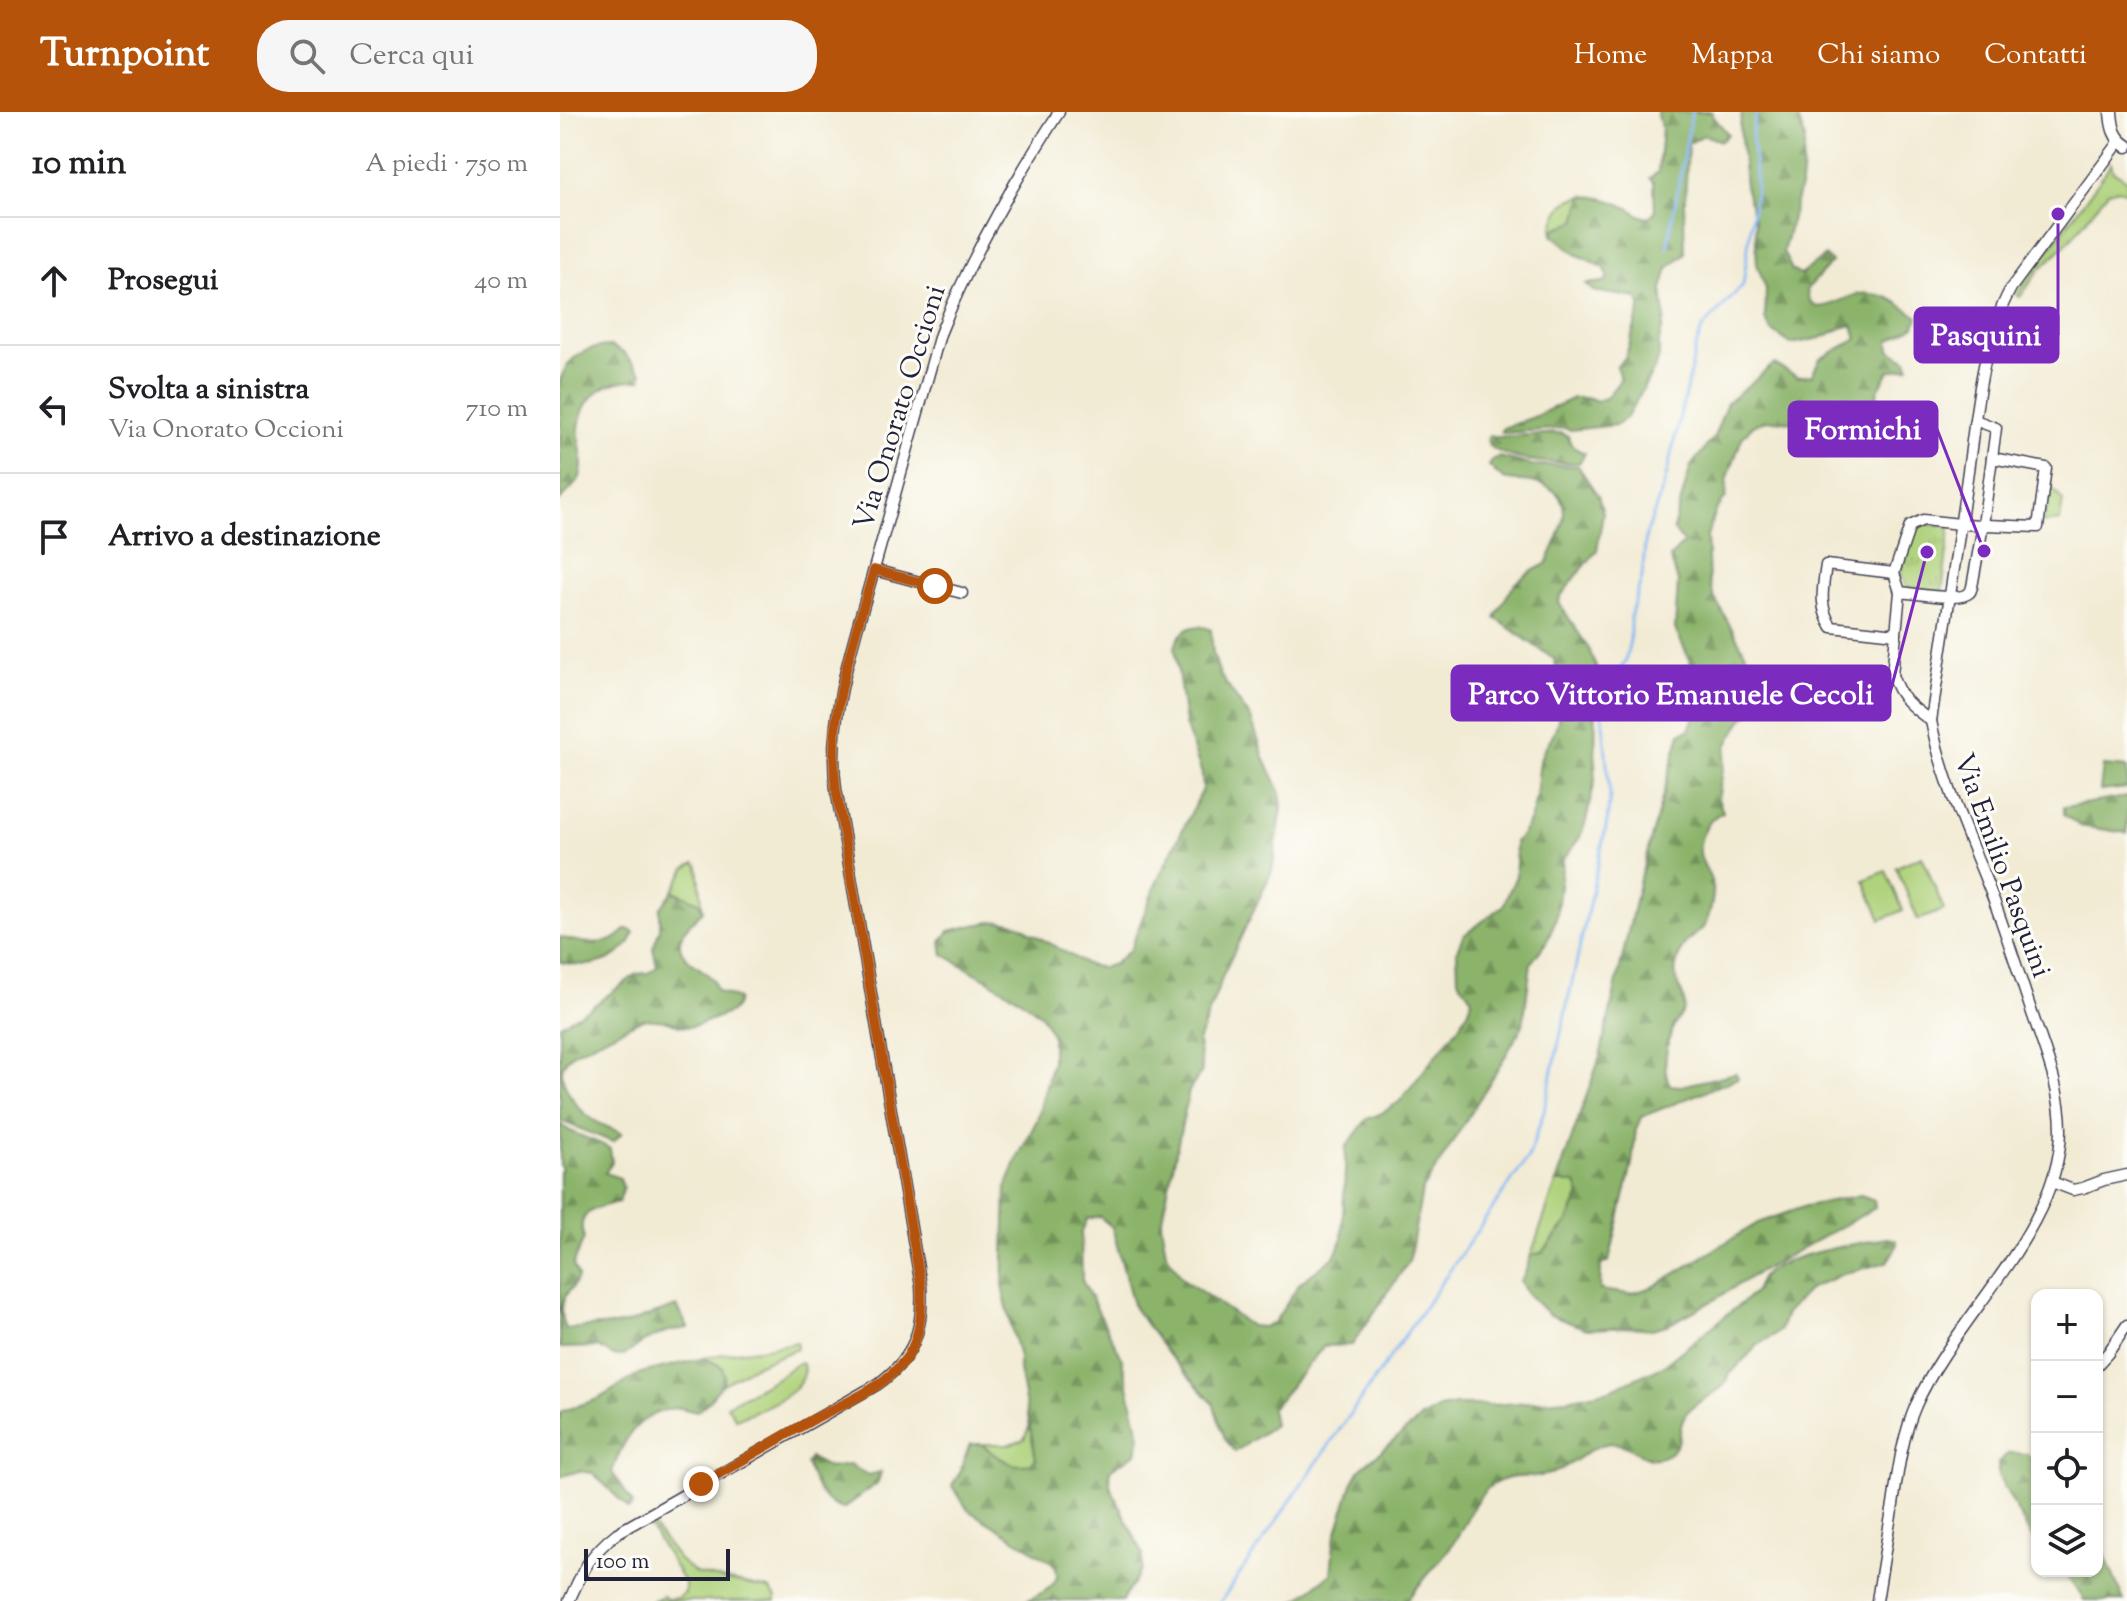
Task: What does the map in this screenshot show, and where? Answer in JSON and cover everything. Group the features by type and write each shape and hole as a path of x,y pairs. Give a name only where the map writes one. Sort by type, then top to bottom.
{"street":[{"name":"Via Onorato Occioni","path":"569,1601 577,1579 592,1556 617,1533 878,1384 906,1358 916,1339 921,1321 921,1286 834,768 834,735 839,701 940,334 976,251 1059,112"},
{"path":"2111,112 2114,130 2124,144"},
{"name":"Via Emilio Pasquini","path":"1877,1601 1902,1451 1916,1406 1933,1372 2032,1225 2052,1182 2059,1156 2061,1130 2056,1085 1993,899 1954,803 1936,748 1931,721 1975,420 2001,307 2011,288 2110,152 2124,144"},
{"path":"1900,592 1949,597 1970,593 1996,428 1975,420"},
{"path":"1931,721 1907,704 1892,675 1900,592 1894,573 1910,526 1923,520 2038,527 2046,468 1992,458"},
{"path":"1894,573 1826,565 1822,595 1823,608 1832,627 1896,634"},
{"path":"874,570 962,593"},
{"path":"2052,1182 2073,1190 2127,1175"},
{"path":"2101,1361 2127,1325"}],"green space":[{"path":"1657,112 1712,112 1728,134 1721,141 1704,135 1688,144 1685,253 1668,268 1662,289 1665,318 1656,366 1627,417 1616,425 1504,433 1501,431 1503,428 1573,398 1596,401 1606,398 1621,379 1616,367 1625,358 1641,306 1637,298 1593,291 1586,284 1604,282 1608,277 1605,268 1576,254 1553,235 1555,229 1576,221 1584,196 1614,202 1649,218 1655,212 1654,182 1650,178 1658,172 1662,129"},
{"path":"1742,112 1801,112 1798,119 1805,139 1801,183 1783,252 1792,270 1800,275 1825,256 1832,262 1807,289 1813,305 1827,306 1859,294 1871,294 1889,298 1918,317 1915,326 1889,341 1890,350 1907,360 1909,367 1889,371 1878,390 1867,448 1861,455 1854,453 1828,428 1811,423 1765,420 1752,426 1742,438 1727,480 1726,497 1716,511 1707,536 1709,581 1714,597 1746,654 1752,699 1756,707 1741,721 1727,746 1718,799 1723,812 1712,819 1700,844 1701,858 1713,887 1712,900 1704,926 1684,945 1675,969 1684,1009 1669,1039 1666,1071 1670,1085 1681,1086 1736,1073 1738,1078 1641,1117 1609,1261 1601,1265 1600,1290 1630,1294 1653,1287 1758,1223 1806,1206 1861,1195 1874,1200 1875,1208 1670,1324 1652,1329 1587,1329 1549,1315 1526,1292 1520,1281 1531,1255 1542,1253 1567,1223 1580,1195 1576,1183 1556,1183 1600,1057 1640,879 1680,733 1689,730 1696,711 1690,660 1675,629 1678,582 1670,557 1684,543 1673,529 1691,466 1714,437 1727,403 1774,364 1798,377 1812,375 1820,359 1857,339 1853,325 1821,338 1791,344 1771,330 1765,319 1766,289 1757,264 1755,222 1745,186 1740,126"},
{"path":"2111,163 2113,171 2127,180 2127,192 2119,189 2108,192 2070,240 2040,269 2020,297 2016,295 2104,174"},
{"path":"1584,196 1576,222 1555,229 1553,235 1556,219 1565,203"},
{"path":"610,346 624,353 642,374 641,380 609,385 592,396 579,427 580,477 560,501 560,380 579,354"},
{"path":"1560,433 1568,436 1574,447 1585,453 1579,463 1521,459 1499,452 1489,446 1487,439 1490,435"},
{"path":"1499,457 1531,465 1578,466 1598,496 1603,513 1597,550 1560,597 1559,603 1589,649 1596,667 1595,780 1580,837 1563,860 1556,919 1547,941 1531,963 1523,1025 1422,1191 1409,1261 1352,1345 1324,1346 1271,1409 1274,1425 1235,1452 1225,1439 1213,1403 1170,1356 1134,1308 1112,1227 1100,1217 1087,1219 1081,1234 1082,1280 1121,1356 1140,1437 1136,1453 1110,1470 1110,1486 1143,1554 1142,1569 1122,1601 1026,1601 1055,1581 1057,1575 1052,1562 968,1510 952,1485 970,1444 981,1444 1014,1464 1022,1465 1036,1459 1019,1358 1003,1291 1006,1188 1037,1120 1052,1062 1052,1034 1041,1015 1020,999 943,954 941,942 949,931 1002,922 1022,926 1088,965 1102,968 1114,964 1130,950 1157,881 1203,789 1202,774 1185,724 1175,647 1188,629 1199,626 1211,630 1213,654 1220,675 1251,719 1280,791 1282,808 1272,871 1224,973 1198,1042 1202,1071 1189,1091 1161,1223 1166,1253 1183,1279 1251,1326 1263,1327 1274,1323 1300,1283 1333,1258 1342,1241 1346,1147 1367,1119 1399,1102 1469,1010 1472,999 1458,979 1457,950 1463,936 1503,906 1516,876 1515,842 1532,814 1541,756 1556,727 1560,702 1554,659 1495,618 1514,585 1546,564 1561,528 1563,505 1550,488 1502,478 1489,466 1493,459"},
{"path":"2051,486 2063,501 2060,521 2043,523"},
{"path":"1927,524 1950,527 1942,592 1906,587 1900,572 1914,532"},
{"path":"2103,766 2127,768 2127,788 2100,791"},
{"path":"2127,797 2127,833 2080,826 2064,815 2064,807"},
{"path":"1922,856 1944,910 1918,920 1896,867"},
{"path":"695,863 698,866 703,911 699,902 673,891 686,868"},
{"path":"1886,871 1903,910 1881,920 1864,880"},
{"path":"673,891 699,902 703,911 685,930 680,947 683,953 712,979 717,991 738,999 731,1012 698,1025 688,1027 669,1021 643,1019 568,1058 562,1076 568,1090 587,1115 622,1133 613,1142 560,1119 560,1025 637,974 648,973 657,967 653,948 660,929 660,909"},
{"path":"627,929 634,932 629,943 607,960 586,965 560,962 560,937 604,942"},
{"path":"560,1124 610,1149 612,1163 605,1173 620,1178 623,1188 619,1202 590,1211 582,1221 584,1238 573,1265 578,1277 563,1304 566,1329 625,1324 677,1306 688,1328 665,1332 625,1355 614,1356 598,1347 560,1348"},
{"path":"1556,1183 1576,1183 1580,1195 1567,1223 1542,1253 1531,1255"},
{"path":"1888,1238 1897,1240 1897,1246 1887,1262 1843,1274 1810,1288 1786,1313 1780,1330 1759,1344 1720,1389 1687,1412 1677,1445 1670,1453 1654,1458 1621,1444 1605,1444 1553,1473 1501,1480 1482,1495 1456,1539 1406,1601 1296,1601 1331,1574 1334,1542 1352,1484 1361,1468 1421,1418 1439,1408 1457,1405 1568,1399 1610,1390 1663,1366 1754,1293 1762,1278 1772,1269 1821,1251"},
{"path":"797,1342 797,1349 754,1366 722,1385 725,1377 722,1367 704,1358 774,1347"},
{"path":"704,1358 722,1367 724,1376 723,1382 707,1402 697,1411 674,1408 652,1415 634,1429 622,1446 612,1472 633,1504 629,1509 593,1473 579,1471 560,1477 560,1412 598,1399 641,1373"},
{"path":"798,1363 803,1364 803,1375 790,1392 768,1406 736,1419 727,1405"},
{"path":"1030,1425 1036,1459 1029,1464 1015,1465 981,1444 1010,1444 1024,1439"},
{"path":"2009,1453 2027,1454 2031,1459 2031,1536 1998,1475 1998,1462"},
{"path":"810,1458 829,1468 849,1465 868,1475 881,1472 878,1483 843,1509 828,1502 819,1492 806,1464"},
{"path":"649,1521 679,1560 697,1574 769,1589 776,1601 651,1601 663,1596 666,1599 678,1598 685,1593 685,1584 652,1530 643,1524"},
{"path":"2103,1552 2124,1601 2084,1601 2067,1577 2103,1577"}],"waterway":[{"path":"1667,248 1692,112"},
{"path":"1221,1601 1529,1156 1544,1111 1607,822 1610,795 1602,712 1609,686 1625,662 1631,614 1642,577 1646,535 1664,485 1696,347 1702,329 1743,285 1756,186 1752,132 1757,112"}],"place":[{"name":"Pasquini","path":"2058,214"},
{"name":"Formichi","path":"1984,551"},
{"name":"Parco Vittorio Emanuele Cecoli","path":"1927,552"}],"route":[{"path":"701,1484 878,1384 906,1358 919,1327 921,1286 836,789 833,746 839,701 874,570 935,586"}]}
